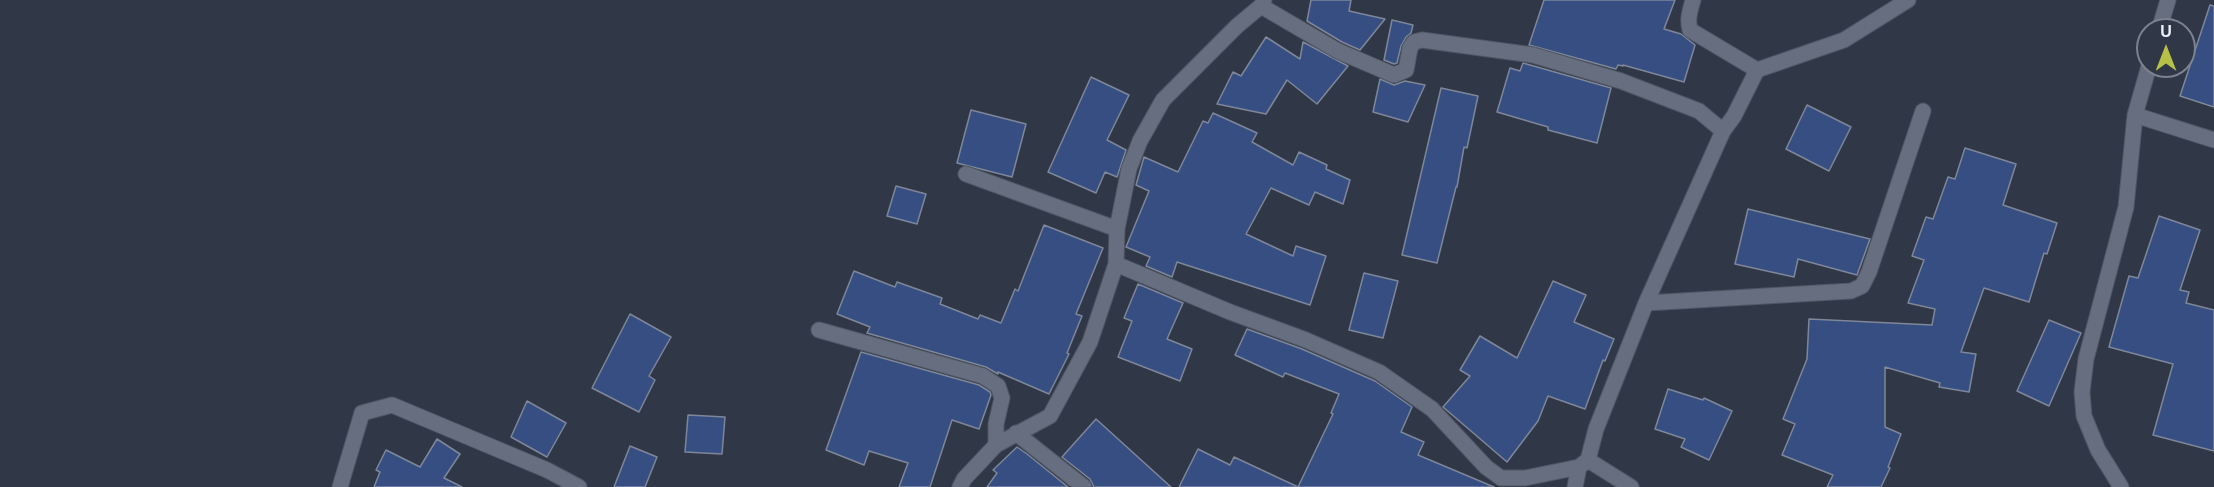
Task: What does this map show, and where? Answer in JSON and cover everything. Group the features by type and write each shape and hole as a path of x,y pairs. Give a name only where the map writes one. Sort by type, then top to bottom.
{"street":[{"path":"1693,0 1688,23 1690,30 1757,70"},
{"path":"1575,487 1646,303 1723,131 1734,116 1757,70 1844,40 1908,0"},
{"path":"2163,18 2168,0"},
{"path":"960,487 964,479 996,445 1050,416 1090,342 1116,264 1117,229 1129,169 1140,141 1163,100 1262,3 1338,51 1394,75 1406,70 1410,48 1414,42 1422,40 1533,55 1621,81 1699,111 1723,131"},
{"path":"2121,487 2098,450 2084,416 2082,392 2086,359 2126,207 2135,115 2146,78"},
{"path":"1646,303 1851,291 1862,286 1869,272 1923,111"},
{"path":"2135,115 2214,140"},
{"path":"966,174 1117,229"},
{"path":"1116,264 1230,312 1306,340 1379,372 1432,409 1486,467 1501,478 1525,478 1583,464 1631,487"},
{"path":"819,330 983,376 998,386 1002,398 996,424 996,445"},
{"path":"340,487 362,413 392,405 569,485"},
{"path":"1016,433 1084,487"}],"building":[{"path":"1311,0 1351,0 1349,11 1385,19 1360,50 1307,21"},
{"path":"1544,0 1675,0 1664,29 1681,34 1695,45 1684,82 1623,65 1618,65 1616,69 1529,45"},
{"path":"2210,5 2214,6 2214,107 2180,96 2186,78 2196,78 2196,47"},
{"path":"1392,20 1413,25 1411,33 1401,46 1397,63 1394,64 1384,60"},
{"path":"1266,37 1300,59 1303,42 1348,66 1317,104 1287,80 1266,114 1217,104 1233,72 1241,76"},
{"path":"1523,63 1611,88 1597,143 1548,130 1548,127 1497,112 1510,68 1520,71"},
{"path":"1091,77 1129,95 1107,140 1126,150 1117,177 1105,172 1096,193 1048,172"},
{"path":"1380,79 1394,85 1405,81 1425,85 1408,122 1373,112"},
{"path":"1441,88 1478,96 1437,263 1402,255"},
{"path":"1807,105 1851,127 1829,171 1786,149"},
{"path":"971,110 1026,124 1012,177 957,163"},
{"path":"1213,113 1257,133 1252,142 1293,165 1299,152 1327,165 1326,169 1350,180 1343,204 1315,192 1309,205 1271,188 1246,234 1293,256 1296,246 1326,256 1310,305 1177,262 1172,277 1146,266 1150,257 1126,247 1149,191 1136,185 1144,157 1178,172 1203,121 1208,123"},
{"path":"1965,148 2016,164 2003,205 2057,223 2047,254 2044,253 2029,302 1984,288 1961,352 1976,354 1969,392 1939,387 1940,383 1885,367 1885,427 1901,434 1881,487 1827,487 1833,475 1782,455 1795,424 1783,419 1807,359 1809,319 1932,325 1935,309 1908,303 1924,260 1912,256 1926,217 1933,219 1948,177 1955,179"},
{"path":"896,186 926,194 917,224 887,216"},
{"path":"1748,209 1870,239 1857,275 1798,259 1794,277 1735,264"},
{"path":"2159,216 2200,230 2180,290 2189,292 2186,303 2214,310 2214,451 2153,435 2173,364 2109,347 2129,276 2138,278"},
{"path":"1044,225 1103,248 1076,314 1082,316 1067,353 1069,354 1049,394 986,367 867,333 870,327 837,314 854,271 895,287 897,282 942,298 940,304 978,319 980,315 1001,323 1015,289 1018,291"},
{"path":"1364,273 1398,281 1383,338 1349,330"},
{"path":"1553,281 1586,295 1574,322 1614,339 1605,361 1603,360 1585,409 1548,396 1538,421 1507,462 1443,407 1470,376 1460,370 1480,336 1517,358"},
{"path":"1138,284 1183,303 1167,339 1192,349 1180,381 1118,357 1132,321 1124,318"},
{"path":"630,314 671,337 649,376 655,380 639,412 592,388"},
{"path":"2049,320 2081,333 2049,406 2017,391"},
{"path":"1247,329 1302,349 1375,381 1412,407 1401,432 1424,442 1418,455 1494,487 1298,487 1333,414 1331,413 1339,394 1285,373 1283,377 1235,355"},
{"path":"861,352 979,385 990,392 991,395 979,429 952,420 930,487 899,487 908,463 869,451 864,465 826,450"},
{"path":"1668,389 1703,400 1704,398 1732,411 1709,460 1681,447 1685,439 1655,429"},
{"path":"527,401 566,423 547,457 511,437"},
{"path":"688,415 725,417 722,454 685,452"},
{"path":"1096,419 1171,487 1094,487 1090,479 1062,457"},
{"path":"437,439 460,454 444,478 462,487 374,487 380,472 376,470 386,450 420,467"},
{"path":"630,446 657,457 645,487 614,487"},
{"path":"1017,447 1068,487 987,487 997,473 993,470"},
{"path":"1198,449 1230,465 1234,457 1298,487 1179,487"}]}
